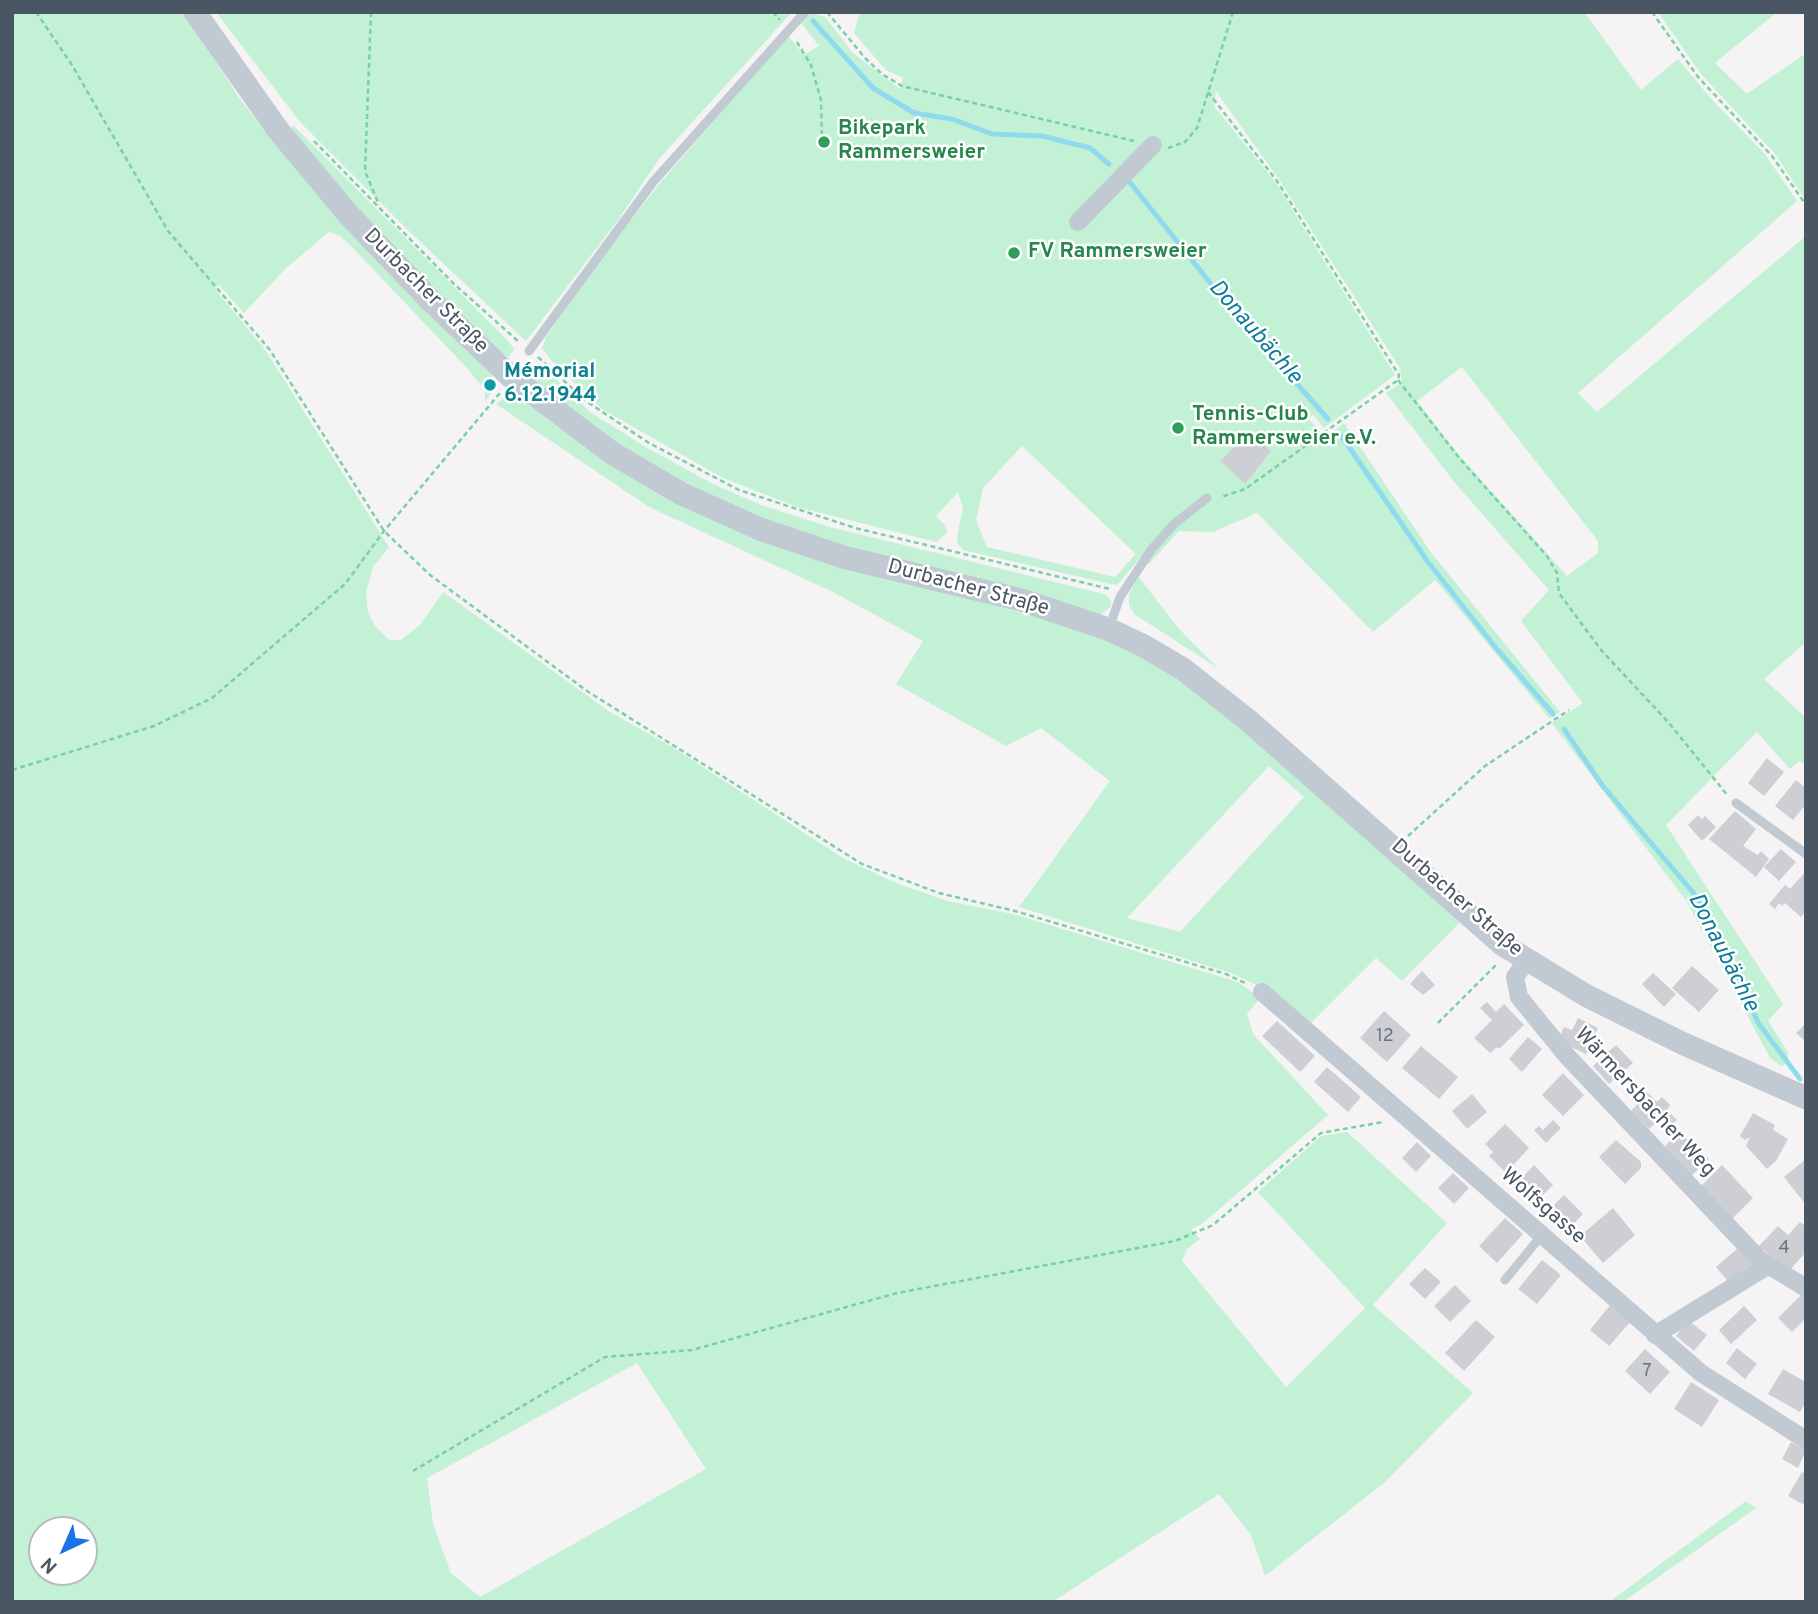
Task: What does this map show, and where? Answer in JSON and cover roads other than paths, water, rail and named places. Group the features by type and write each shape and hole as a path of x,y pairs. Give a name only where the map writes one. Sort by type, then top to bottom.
{"street":[{"name":"Durbacher Straße","path":"195,12 278,130 348,214 431,302 510,376 612,453 682,494 760,529 843,557 1021,600 1108,629 1183,669 1249,721 1503,945 1587,996 1684,1044 1806,1098"},
{"path":"1078,222 1153,145"},
{"name":"Wärmersbacher Weg","path":"1527,960 1515,978 1519,997 1567,1056 1760,1260 1806,1287"},
{"name":"Wolfsgasse","path":"1262,992 1701,1373 1806,1440"},
{"path":"1655,1335 1769,1265"}],"lane":[{"path":"529,351 653,182 805,12"},
{"path":"1108,629 1120,597 1151,550 1174,524 1207,498"},
{"path":"1737,803 1806,854"},
{"path":"1505,1280 1541,1236"}],"waterway":[{"name":"Donaubächle","path":"813,21 873,88 914,113 952,119 992,134 1042,136 1090,148 1109,164"},
{"name":"Donaubächle","path":"1128,180 1231,309 1328,419"},
{"name":"Donaubächle","path":"1342,437 1428,562 1496,648 1553,714"},
{"name":"Donaubächle","path":"1564,729 1602,785 1696,896 1759,1024 1800,1079"}],"place":[{"name":"Bikepark Rammersweier","path":"824,142"},
{"name":"FV Rammersweier","path":"1014,253"},
{"name":"Mémorial 6.12.1944","path":"490,385"},
{"name":"Tennis-Club Rammersweier e.V.","path":"1178,428"}]}
